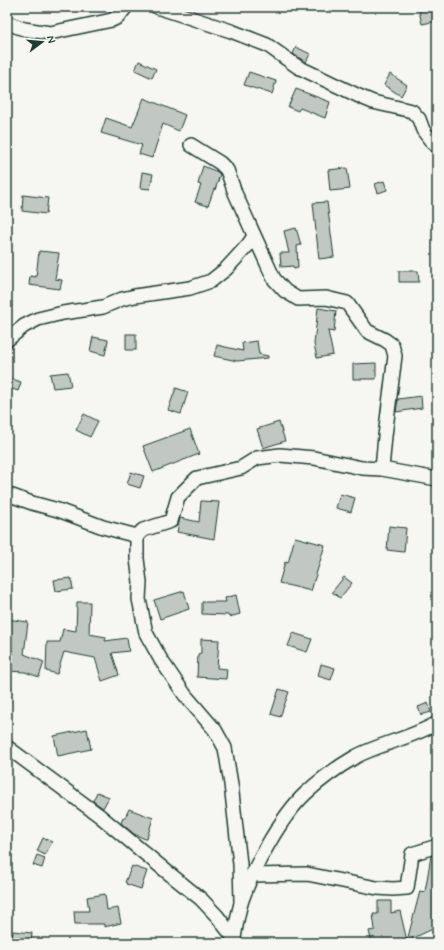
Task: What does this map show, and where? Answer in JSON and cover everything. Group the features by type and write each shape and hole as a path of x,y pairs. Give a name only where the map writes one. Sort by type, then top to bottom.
{"street":[{"path":"7,23 24,29 50,33 112,20 118,17 126,7"},
{"path":"157,7 225,29 267,46 298,67 373,102 412,111 419,119 423,130 437,147"},
{"path":"191,145 220,163 227,170 235,193 274,279 285,291 298,299 326,298 347,303 367,331 385,340 392,346 396,356 382,469"},
{"path":"7,340 24,326 38,319 63,313 103,307 122,299 135,296 190,288 211,282 226,269 248,245 254,236"},
{"path":"242,900 240,864 226,748 215,730 185,695 161,660 146,633 139,599 140,582 137,536 143,530 171,521 178,497 197,478 241,468 257,458 287,455 314,458 362,468 382,469 437,479"},
{"path":"7,494 58,510 103,527 137,536"},
{"path":"234,941 242,900 252,875 271,840 306,792 355,757 378,746 416,733 437,723"},
{"path":"7,747 100,816 201,899 217,916 234,941"},
{"path":"252,875 307,874 377,888 407,888 412,854 437,846"}],"building":[{"path":"437,7 437,21 422,24 419,11"},
{"path":"296,47 310,54 306,62 293,54"},
{"path":"139,61 156,69 152,78 135,70"},
{"path":"249,72 276,81 272,94 244,85"},
{"path":"390,74 407,85 401,96 384,85"},
{"path":"296,89 330,102 325,118 300,108 298,111 288,107"},
{"path":"144,98 185,115 179,131 163,124 152,158 139,154 142,145 101,133 106,118 132,127"},
{"path":"203,166 218,172 220,175 208,206 195,202 201,185 198,184"},
{"path":"347,168 350,189 330,191 328,170"},
{"path":"142,172 153,174 150,189 140,188"},
{"path":"384,181 387,190 378,193 375,184"},
{"path":"23,195 48,198 46,214 22,211"},
{"path":"327,202 334,257 319,259 313,203"},
{"path":"296,228 301,245 297,246 298,268 294,269 293,266 281,267 280,253 289,253 284,231"},
{"path":"39,251 59,253 55,279 62,280 60,289 29,285 30,276 36,277"},
{"path":"399,271 418,271 419,282 399,282"},
{"path":"318,308 336,311 334,332 328,331 333,355 317,358 314,344"},
{"path":"126,334 136,334 136,350 126,350"},
{"path":"93,337 108,340 105,355 90,351"},
{"path":"257,341 259,354 268,356 268,358 237,361 214,356 217,345 243,351 242,343"},
{"path":"376,363 376,379 353,379 353,364"},
{"path":"68,372 71,386 53,388 50,374"},
{"path":"7,377 21,382 18,391 7,387"},
{"path":"176,388 188,392 181,414 168,410"},
{"path":"421,396 422,408 396,412 398,399"},
{"path":"84,414 98,421 90,437 76,430"},
{"path":"279,422 285,441 263,448 257,429"},
{"path":"190,429 199,454 153,472 143,446"},
{"path":"131,472 144,476 140,488 127,484"},
{"path":"340,494 355,498 351,512 336,508"},
{"path":"201,501 219,502 214,539 177,532 180,518 199,522"},
{"path":"389,526 406,528 404,552 387,550"},
{"path":"295,537 325,545 311,591 279,583 285,562 288,563"},
{"path":"344,577 352,583 340,598 332,592"},
{"path":"71,578 73,589 56,591 54,580"},
{"path":"184,591 189,609 160,619 154,600"},
{"path":"236,595 240,614 229,617 228,615 202,614 202,602 226,602 225,598"},
{"path":"77,602 90,602 89,634 106,637 105,641 127,638 129,651 112,653 119,675 102,681 95,658 64,652 57,674 46,671 47,642 60,642 63,629 76,631"},
{"path":"7,619 28,622 24,654 44,662 39,677 25,672 7,671"},
{"path":"293,633 312,639 307,652 288,646"},
{"path":"201,639 219,640 217,668 227,669 226,679 197,677 198,654 201,653"},
{"path":"321,664 335,668 331,680 318,676"},
{"path":"279,689 289,692 280,717 271,714"},
{"path":"428,703 431,712 421,715 418,707"},
{"path":"87,729 91,749 58,756 54,736"},
{"path":"97,792 109,797 103,808 93,801"},
{"path":"129,809 153,818 147,838 145,839 134,834 121,823"},
{"path":"43,838 52,842 45,855 37,851"},
{"path":"437,854 437,927 407,941 420,891 425,892 431,856"},
{"path":"37,855 45,858 42,868 33,865"},
{"path":"132,866 147,871 141,889 126,884 127,883 125,882"},
{"path":"105,894 107,910 118,908 121,923 104,927 104,924 75,924 74,911 89,911 87,897"},
{"path":"378,901 391,901 391,913 400,911 407,941 403,943 372,943 369,931 375,930 373,914 378,914"},
{"path":"13,931 32,933 31,943 12,940"}]}
